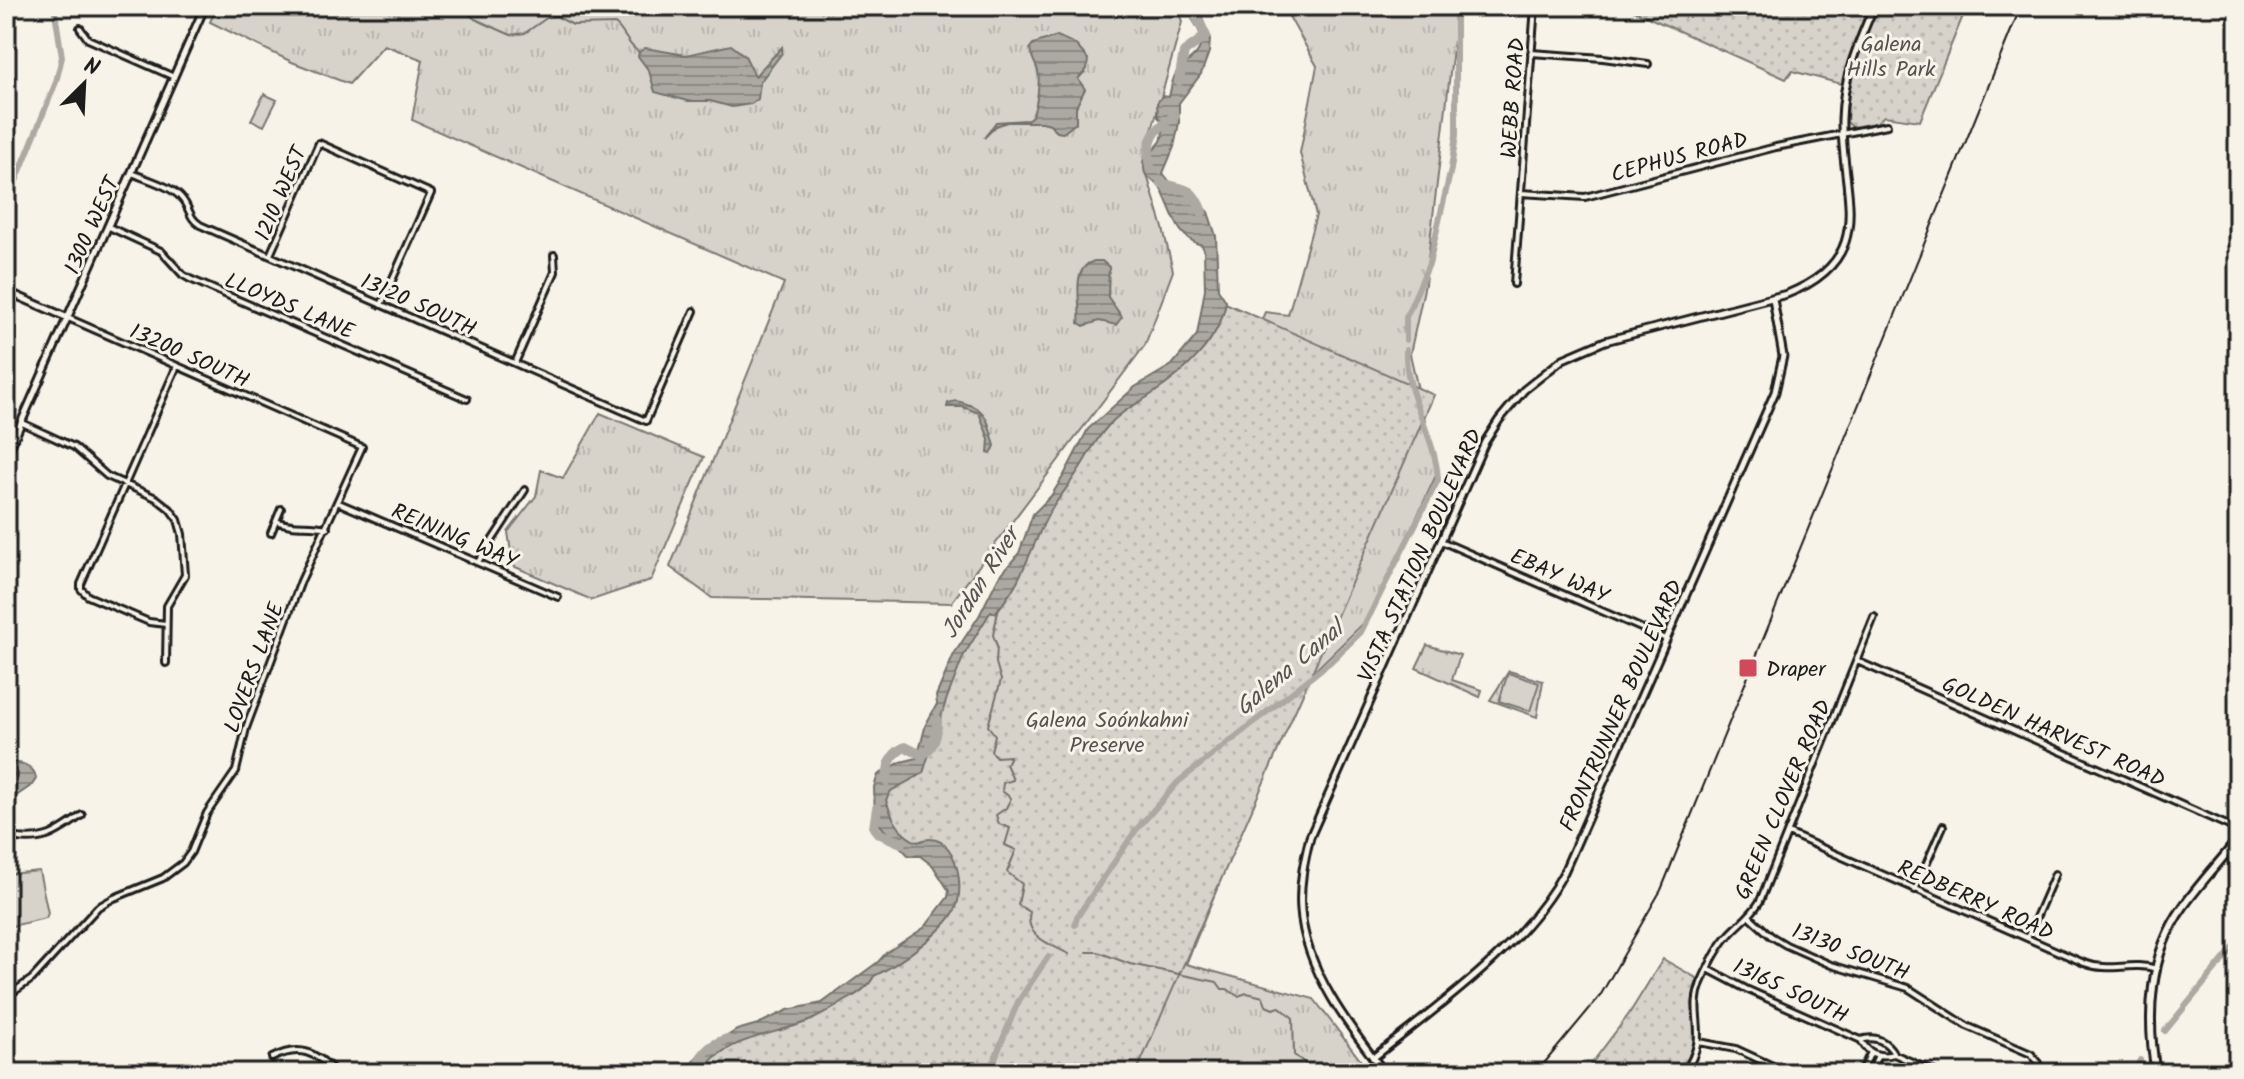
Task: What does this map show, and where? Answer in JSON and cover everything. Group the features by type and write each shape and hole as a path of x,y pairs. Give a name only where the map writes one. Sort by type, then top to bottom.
{"main road":[{"path":"2156,1073 2149,1015 2166,937 2182,908 2238,839"}],"street":[{"name":"1300 WEST","path":"6,457 205,6"},
{"name":"WEBB ROAD","path":"1514,284 1535,6"},
{"name":"VISTA STATION BOULEVARD","path":"1385,1073 1316,968 1304,934 1302,868 1310,837 1441,541 1493,429 1524,390 1549,368 1605,341 1773,299 1807,286 1835,262 1849,225 1843,134 1845,86 1850,64 1874,6"},
{"path":"80,28 88,39 174,77"},
{"path":"1531,53 1648,64"},
{"name":"CEPHUS ROAD","path":"1521,193 1585,197 1776,147 1887,125"},
{"name":"1210 WEST","path":"270,255 319,143 431,193 381,305"},
{"name":"13120 SOUTH","path":"132,173 178,194 192,218 200,225 646,421 694,311"},
{"name":"LLOYDS LANE","path":"109,227 161,251 190,279 467,399"},
{"path":"515,363 555,272 554,255"},
{"name":"13200 SOUTH","path":"6,291 362,447"},
{"name":"FRONTRUNNER BOULEVARD","path":"1373,1058 1490,962 1527,927 1564,872 1775,392 1783,356 1773,299"},
{"path":"166,624 149,622 88,596 81,589 82,579 177,366"},
{"path":"22,423 74,447 99,471 163,502 180,526 185,575 183,583 169,601 166,663"},
{"name":"LOVERS LANE","path":"6,997 32,979 98,907 163,878 189,856 207,813 236,771 246,728 301,581 362,447"},
{"path":"478,562 525,490"},
{"name":"REINING WAY","path":"339,503 558,597"},
{"path":"271,533 281,509"},
{"path":"276,521 295,528 313,525 327,528"},
{"name":"EBAY WAY","path":"1441,541 1666,639"},
{"name":"GREEN CLOVER ROAD","path":"1684,1073 1699,1042 1696,1000 1708,969 1727,936 1760,901 1874,617"},
{"name":"GOLDEN HARVEST ROAD","path":"1857,661 2238,830"},
{"path":"6,836 47,838 82,815"},
{"path":"1915,890 1943,826"},
{"name":"REDBERRY ROAD","path":"1788,833 2091,966 2110,968 2133,964 2157,969"},
{"path":"2027,938 2055,874"},
{"name":"13130 SOUTH","path":"1749,916 1786,945 1831,965 1908,988 1967,1026 2031,1054 2039,1063 2040,1073"},
{"name":"13165 SOUTH","path":"1708,969 1861,1040 1871,1052 1894,1054 1937,1073"},
{"name":"13165 SOUTH","path":"1861,1040 1870,1037 1878,1039 1887,1044 1894,1054"},
{"path":"1699,1042 1736,1049 1788,1073"},
{"path":"272,1058 289,1049 319,1055 336,1073"},
{"path":"1861,1073 1871,1052"},
{"path":"1870,1073 1878,1055"}],"green space":[{"path":"217,6 1177,6 1182,22 1143,162 1173,271 1145,345 951,603 712,598 670,567 784,283 412,120 423,60 384,45 349,84 292,62 210,22"},
{"name":"Galena Soónkahni Preserve","path":"1290,6 1458,6 1425,284 1410,354 1437,473 1372,615 1301,684 1186,964 1314,999 1370,1073 861,1073 1206,447 1265,312 1288,315 1316,215 1300,153 1317,66 1287,13"},
{"name":"Galena Hills Park","path":"1623,6 1967,6 1920,121 1884,116 1876,123 1852,127 1847,122 1849,86 1792,71 1786,79"},
{"path":"264,94 277,100 264,126 251,120"},
{"name":"Galena Soónkahni Preserve","path":"1223,302 1434,395 1136,1073 698,1073 698,1067 733,1040 816,1016 946,919 956,878 905,841 883,806 887,789 932,750 936,724 960,658 1089,445 1119,407 1203,343"},
{"path":"600,413 704,457 651,580 592,600 513,566 508,532 536,496 541,470 563,478"},
{"path":"1427,645 1460,655 1452,680 1482,690 1480,697 1416,668"},
{"path":"1509,671 1543,681 1537,717 1490,700"},
{"path":"1508,673 1539,683 1530,711 1499,701"},
{"path":"39,871 48,913 46,918 8,927 6,882 9,874"},
{"path":"1663,959 1698,979 1693,1003 1692,1046 1678,1073 1588,1073 1586,1071 1629,1014"}],"shaded area":[{"path":"1184,6 1198,6 1210,40 1209,52 1201,74 1179,103 1174,147 1163,173 1173,186 1189,193 1208,212 1216,236 1218,289 1226,301 1223,315 1209,342 1188,366 1118,416 1098,438 1050,512 1012,591 995,613 991,611 964,655 923,773 891,791 886,800 906,836 918,842 930,839 941,842 949,849 958,873 955,910 941,928 919,947 833,1008 809,1021 736,1045 710,1061 699,1073 684,1073 700,1053 737,1030 788,1010 822,1003 925,927 948,897 949,891 933,866 920,856 909,856 875,820 874,787 878,775 901,762 917,758 926,724 937,704 936,696 954,654 979,616 998,578 1019,553 1033,514 1051,496 1088,429 1135,387 1172,365 1197,335 1205,289 1204,251 1202,245 1192,241 1179,228 1159,186 1144,172 1148,157 1162,137 1164,123 1158,117 1157,103 1162,96 1169,97 1175,74 1200,46 1199,32"},
{"path":"1057,36 1075,44 1088,59 1087,69 1078,79 1085,89 1076,107 1076,123 1063,133 1042,122 1007,122 996,126 984,138 996,122 1027,120 1032,116 1039,78 1030,48 1033,44"},
{"path":"731,45 745,56 755,76 782,47 782,53 760,82 758,99 751,104 732,107 710,101 688,101 655,92 649,71 638,56 645,48 686,55"},
{"path":"1102,261 1109,267 1108,297 1122,317 1116,325 1099,321 1084,326 1079,323 1079,279 1086,265"},
{"path":"956,401 980,410 984,415 995,446 991,454 988,453 989,439 979,413 963,407 947,407 948,403"},
{"path":"12,762 31,768 36,779 6,803 6,774 12,768"}],"waterway":[{"path":"6,206 56,82 62,57 54,6"},
{"path":"459,6 475,19 511,35 525,33 548,17 556,16 573,25 615,24 639,52"},
{"name":"Jordan River","path":"1179,81 1184,52 1206,36 1191,6"},
{"name":"Galena Canal","path":"1406,340 1406,317 1429,264 1451,169 1456,135 1456,6"},
{"name":"Jordan River","path":"1150,167 1150,143 1157,131 1175,116"},
{"name":"Jordan River","path":"1161,183 1191,193 1202,212"},
{"name":"Galena Canal","path":"1075,925 1077,917 1136,830 1178,782 1329,663 1361,632 1438,480 1432,447 1410,383 1406,350"},
{"path":"999,607 993,635 1001,680 988,726 995,735 991,751 996,757 1010,756 1006,764 1013,780 1003,783 1002,791 1011,798 1006,808 996,815 999,824 1010,828 1005,845 1016,850 1007,872 1022,884 1018,905 1030,912 1029,921 1035,934 1069,954"},
{"name":"Jordan River","path":"887,781 890,761 896,753 905,747 922,755 930,748 936,735 937,719"},
{"name":"Jordan River","path":"877,808 874,828 878,833 901,843"},
{"path":"2165,1031 2238,942"},
{"path":"1087,952 1098,952 1130,964 1217,982 1222,989 1238,996 1247,993 1263,997 1266,1006 1273,1009 1280,1007 1293,1018 1294,1055 1305,1063 1308,1073"},
{"name":"Galena Canal","path":"989,1073 1018,1002 1048,957"},
{"name":"Jordan River","path":"698,1073 706,1051 727,1039"},
{"path":"2135,1073 2140,1060"}],"railway":[{"path":"1536,1073 1600,996 1661,890 2021,6"}],"place":[{"name":"Draper","path":"1748,668"}]}
